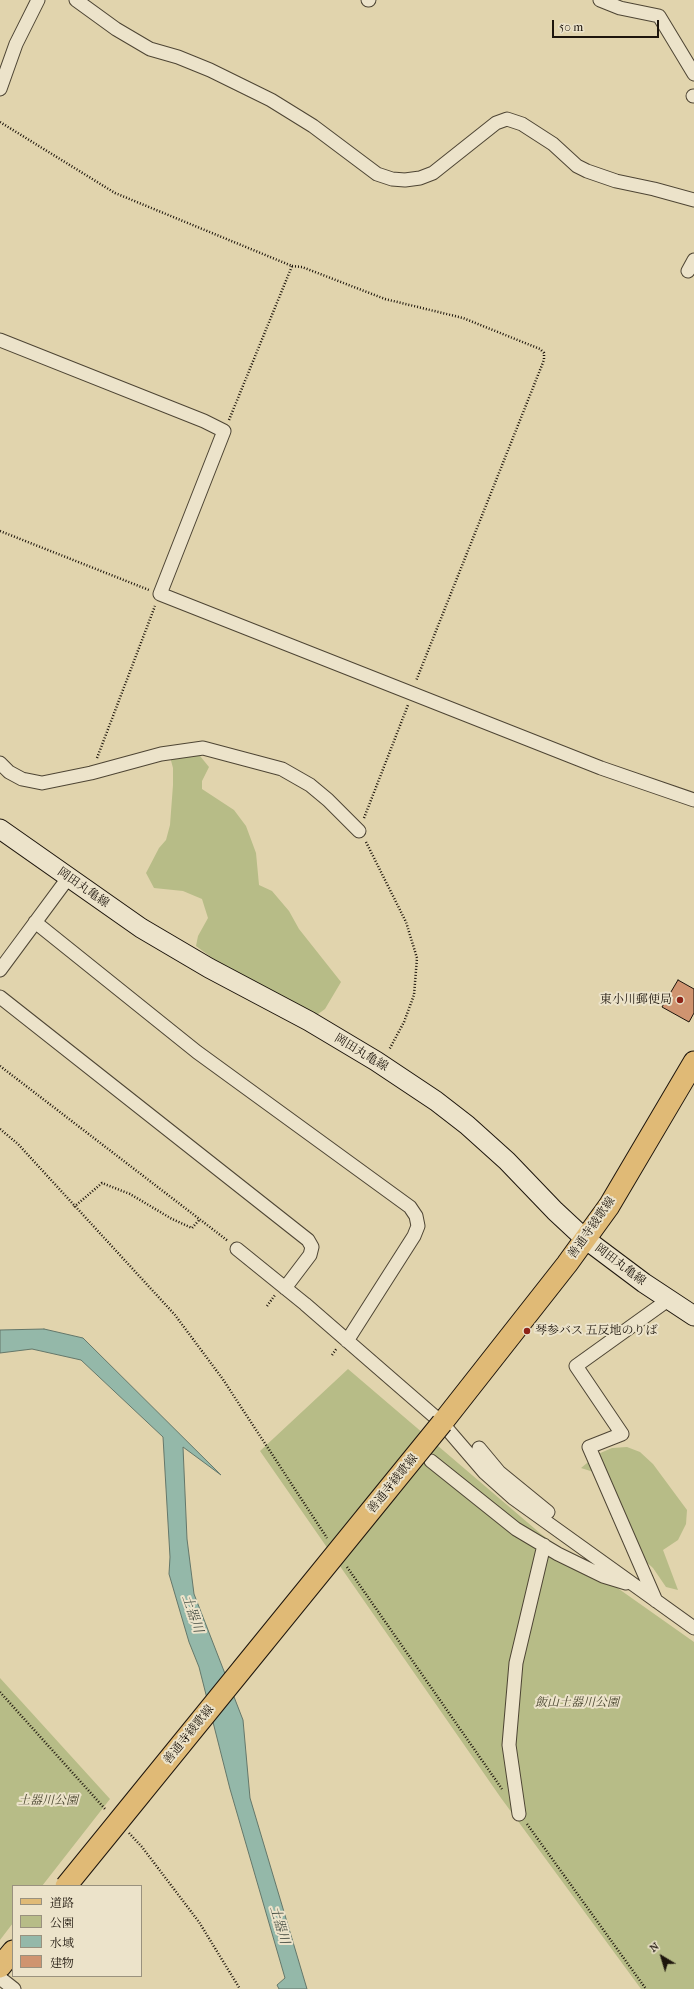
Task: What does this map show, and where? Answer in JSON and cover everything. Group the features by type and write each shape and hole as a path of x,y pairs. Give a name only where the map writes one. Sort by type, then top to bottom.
{"main road":[{"name":"岡田丸亀線","path":"0,829 141,928 209,968 309,1021 379,1063 436,1101 467,1125 506,1160 555,1211 584,1238 668,1300 694,1316"},
{"name":"善通寺綾歌線","path":"67,1885 442,1423 534,1304 567,1264 608,1206 694,1062"}],"street":[{"path":"0,89 16,44 38,0"},
{"path":"76,0 116,29 150,49 178,57 210,70 271,100 313,126 377,174 384,177 405,180 420,178 433,173 496,123 507,119 522,124 553,144 577,166 587,171 616,181 654,189 694,200"},
{"path":"600,0 620,8 659,16 664,36 694,74"},
{"path":"0,340 204,421 224,431 160,594 601,768 694,800"},
{"path":"0,763 9,772 22,779 42,783 91,773 161,754 203,748 282,769 310,785 328,800 359,831"},
{"path":"0,970 68,878"},
{"path":"35,922 197,1052 410,1207 416,1216 418,1226 414,1236 347,1341"},
{"path":"0,997 308,1240 312,1247 310,1255 285,1288"},
{"path":"238,1249 442,1423 485,1473 513,1498 694,1628"},
{"path":"656,1601 589,1447 622,1434 576,1366 668,1300"},
{"path":"479,1448 499,1472 536,1504 628,1570 639,1588"},
{"path":"431,1461 516,1529 603,1576 639,1588"},
{"path":"519,1814 509,1745 516,1663 544,1545"},
{"path":"0,1978 14,1989"}],"path":[{"path":"0,122 116,193 292,266 302,268 385,299 463,318 540,349 544,353 544,360 419,672 412,694 359,831 369,845 406,922 417,958 414,995 404,1022 379,1063"},
{"path":"224,431 292,266"},
{"path":"0,532 160,594 91,773"},
{"path":"0,1066 238,1249"},
{"path":"74,1207 102,1183 130,1194 172,1219 192,1228 200,1219"}],"green space":[{"path":"196,751 209,767 202,781 202,789 234,810 246,826 256,853 259,885 272,891 289,911 299,929 341,982 325,1009 314,1017 219,963 196,946 198,936 208,918 202,899 183,891 154,888 146,873 159,848 166,840 170,825 173,768 169,753"},
{"name":"飯山土器川公園","path":"348,1369 541,1534 694,1642 694,1989 641,1989 501,1798 260,1451"},
{"path":"627,1447 640,1452 653,1464 687,1510 686,1524 678,1540 663,1550 678,1590 666,1587 653,1568 643,1559 603,1475 581,1468 598,1454 612,1448"},
{"name":"土器川公園","path":"0,1678 110,1799 43,1885 12,1885 12,1924 0,1940"}],"water":[{"name":"土器川","path":"44,1329 83,1338 221,1475 183,1447 187,1539 194,1594 243,1720 250,1798 307,1989 279,1989 277,1985 285,1978 230,1789 199,1667 189,1642 169,1574 170,1557 163,1437 81,1360 32,1349 0,1353 0,1330"}],"building":[{"path":"678,980 694,989 694,1013 689,1022 662,1007"}],"place":[{"name":"東小川郵便局","path":"680,1000"},
{"name":"琴参バス 五反地のりば","path":"527,1331"}]}
